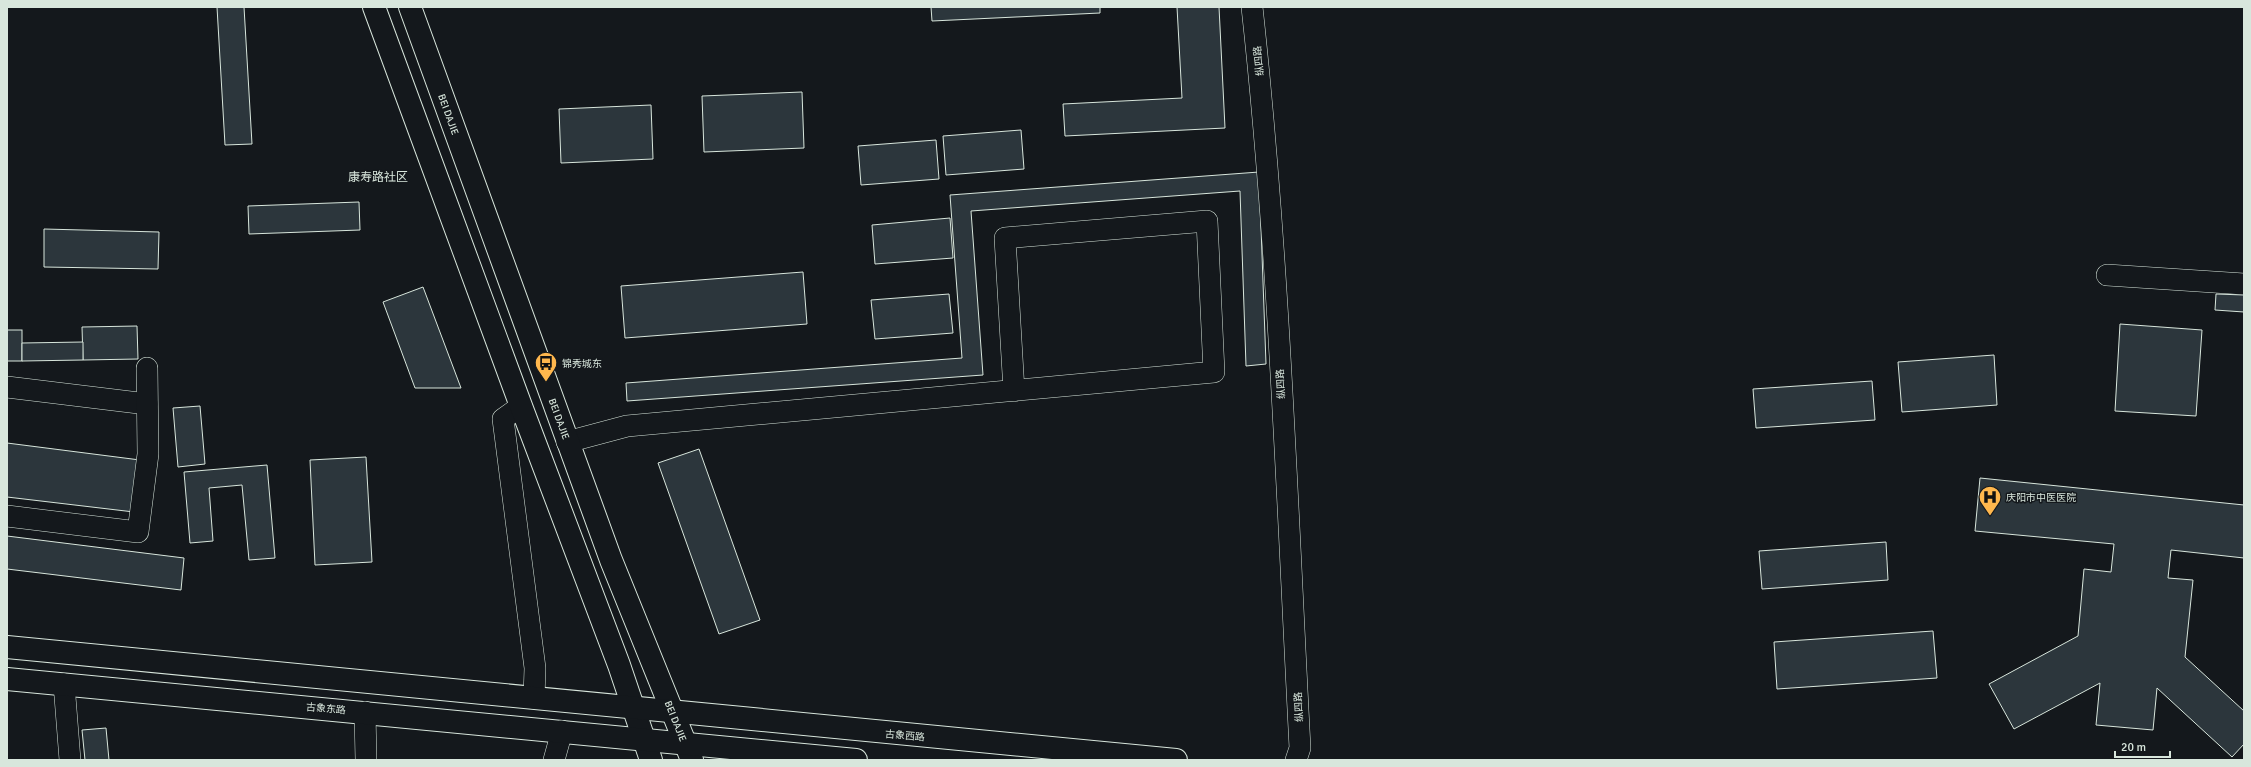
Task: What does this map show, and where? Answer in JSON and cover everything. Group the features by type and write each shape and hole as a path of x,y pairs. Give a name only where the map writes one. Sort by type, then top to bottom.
{"main road":[{"path":"374,7 521,406 619,665 647,750 856,760"},
{"name":"BEI DAJIE","path":"410,7 567,442 671,712 688,752"},
{"path":"7,647 634,708"},
{"name":"古象东路","path":"7,679 562,731 647,750"},
{"name":"古象西路","path":"634,708 1176,760"}],"street":[{"name":"纵四路","path":"1252,7 1261,86 1273,253 1300,748 1296,760"},
{"name":"纵四路","path":"1262,7 1271,84 1283,244 1309,749 1313,760"},
{"path":"567,442 627,426 1214,372 1207,221 1005,238 1014,390"},
{"path":"2107,275 2244,284"},
{"path":"7,516 138,532 148,454 147,368"},
{"path":"7,387 148,404"},
{"path":"521,406 503,419 535,668 534,698"},
{"path":"64,684 70,760"},
{"path":"365,712 366,760"},
{"path":"554,760 562,731"}],"building":[{"path":"217,7 244,7 252,144 225,145"},
{"path":"931,7 1100,7 1100,13 932,21"},
{"path":"1177,7 1219,7 1225,128 1065,136 1063,104 1182,98"},
{"path":"802,92 804,148 704,152 702,96"},
{"path":"651,105 653,159 561,163 559,109"},
{"path":"1021,130 1024,169 946,175 943,136"},
{"path":"936,140 939,179 861,185 858,146"},
{"path":"1259,172 1266,364 1246,366 1240,191 971,211 983,375 627,401 626,383 962,358 950,195"},
{"path":"359,202 360,230 249,234 248,206"},
{"path":"950,218 953,258 875,264 872,225"},
{"path":"44,229 159,232 158,269 44,267"},
{"path":"803,272 807,324 625,338 621,286"},
{"path":"423,287 461,388 415,388 383,302"},
{"path":"949,294 953,333 875,339 871,300"},
{"path":"2216,294 2244,295 2244,312 2215,310"},
{"path":"2120,324 2202,330 2196,416 2115,411"},
{"path":"137,326 138,359 83,360 82,327"},
{"path":"7,330 22,330 22,361 7,361"},
{"path":"83,342 83,360 22,361 22,343"},
{"path":"1994,355 1997,405 1902,412 1898,362"},
{"path":"1872,381 1875,420 1756,428 1753,389"},
{"path":"200,406 205,464 178,467 173,408"},
{"path":"7,443 140,460 134,512 7,497"},
{"path":"699,449 760,620 719,634 658,463"},
{"path":"366,457 372,562 315,565 310,460"},
{"path":"267,465 275,558 249,560 242,485 209,488 213,541 190,543 184,472"},
{"path":"1980,478 2244,505 2244,558 2171,550 2168,578 2193,580 2185,657 2244,711 2244,744 2232,757 2157,688 2153,730 2096,725 2100,683 2014,729 1989,684 2078,636 2084,569 2111,572 2114,544 1975,531"},
{"path":"7,536 184,558 181,590 7,569"},
{"path":"1886,542 1888,580 1762,589 1759,551"},
{"path":"1933,631 1937,678 1777,689 1774,642"},
{"path":"106,728 109,760 85,760 82,730"}],"place":[{"name":"锦秀城东","path":"546,382"},
{"name":"庆阳市中医医院","path":"1990,516"}],"district":[{"name":"康寿路社区","path":"378,177"}]}
